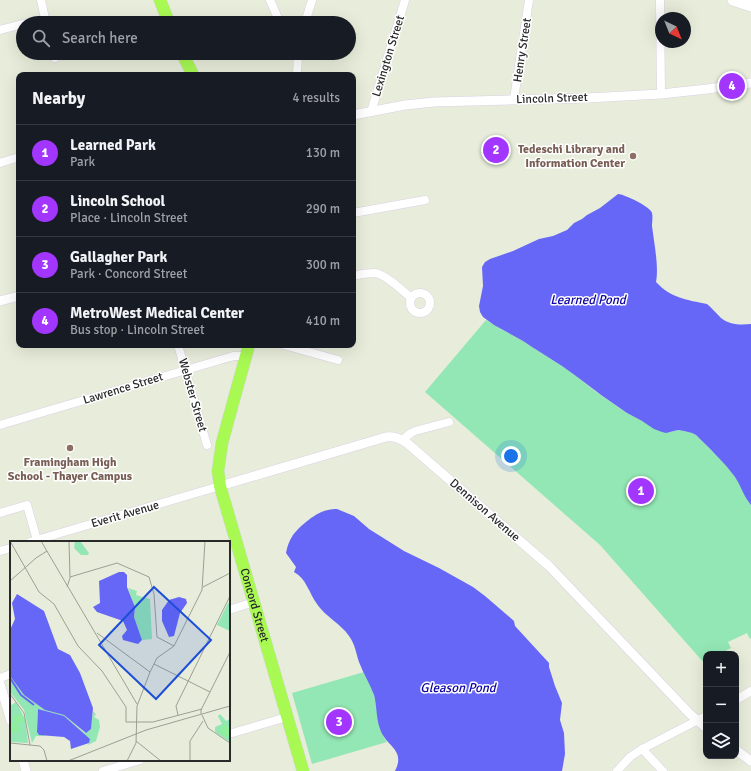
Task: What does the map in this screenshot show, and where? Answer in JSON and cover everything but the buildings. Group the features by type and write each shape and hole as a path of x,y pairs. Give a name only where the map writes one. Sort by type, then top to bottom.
{"main road":[{"path":"160,0 166,16"},
{"path":"735,0 751,6"},
{"path":"186,60 192,72"},
{"name":"Concord Street","path":"248,350 222,443 218,471 220,486 303,771"}],"street":[{"path":"41,0 44,16"},
{"path":"270,0 277,16"},
{"path":"307,16 312,0"},
{"name":"Lexington Street","path":"371,112 405,0"},
{"name":"Henry Street","path":"514,99 529,0"},
{"path":"660,0 661,94"},
{"path":"0,30 16,26"},
{"path":"297,60 297,72"},
{"name":"Lincoln Street","path":"356,114 406,105 434,102 586,98 661,94 751,83"},
{"path":"0,163 16,158"},
{"path":"356,212 425,200"},
{"path":"356,275 369,273 383,275 411,298"},
{"path":"0,301 16,297"},
{"name":"Webster Street","path":"179,348 207,445"},
{"path":"295,348 338,360"},
{"name":"Lawrence Street","path":"0,425 230,356 239,355 248,350"},
{"path":"220,486 386,437 395,437 402,440 415,431 449,422"},
{"name":"Dennison Avenue","path":"402,440 549,566 703,725"},
{"name":"Everit Avenue","path":"34,541 220,486"},
{"path":"0,513 27,505 34,541"},
{"path":"0,551 10,548"},
{"path":"230,610 254,602"},
{"path":"0,678 10,674"},
{"path":"0,684 10,718"},
{"path":"739,698 751,692"},
{"path":"230,734 287,717"},
{"path":"617,771 642,749 703,717"},
{"path":"642,749 663,771"},
{"path":"739,752 751,761"},
{"path":"23,761 26,771"},
{"path":"103,771 137,761"}],"green space":[{"path":"486,320 562,366 627,413 642,421 670,432 678,430 696,435 735,476 751,505 751,638 750,639 747,633 728,642 731,648 726,651 703,651 703,662 600,545 425,392"},
{"path":"364,672 376,702 379,725 387,742 312,764 292,693"}],"water":[{"name":"Learned Pond","path":"618,194 637,201 652,213 652,226 657,262 656,282 667,292 673,295 686,300 707,304 721,318 728,322 751,324 751,505 731,472 696,435 678,430 666,433 654,429 627,413 562,366 523,341 494,325 483,317 480,312 479,306 483,286 482,267 485,262 539,239 553,236 567,230 574,223 600,208"},
{"name":"Gleason Pond","path":"337,509 354,516 369,529 404,551 473,587 514,621 515,626 549,663 555,686 562,703 560,720 564,733 565,754 562,771 395,771 398,764 397,753 386,740 380,729 374,695 361,666 353,642 344,630 325,613 314,600 302,578 294,572 296,567 286,553 288,544 296,531 313,516 323,511"}],"place":[{"name":"MetroWest Medical Center","path":"732,86"},
{"name":"Lincoln School","path":"496,150"},
{"name":"Tedeschi Library and Information Center","path":"633,156"},
{"name":"Framingham High School - Thayer Campus","path":"70,448"},
{"name":"Learned Park","path":"641,491"},
{"name":"Gallagher Park","path":"339,722"}]}
